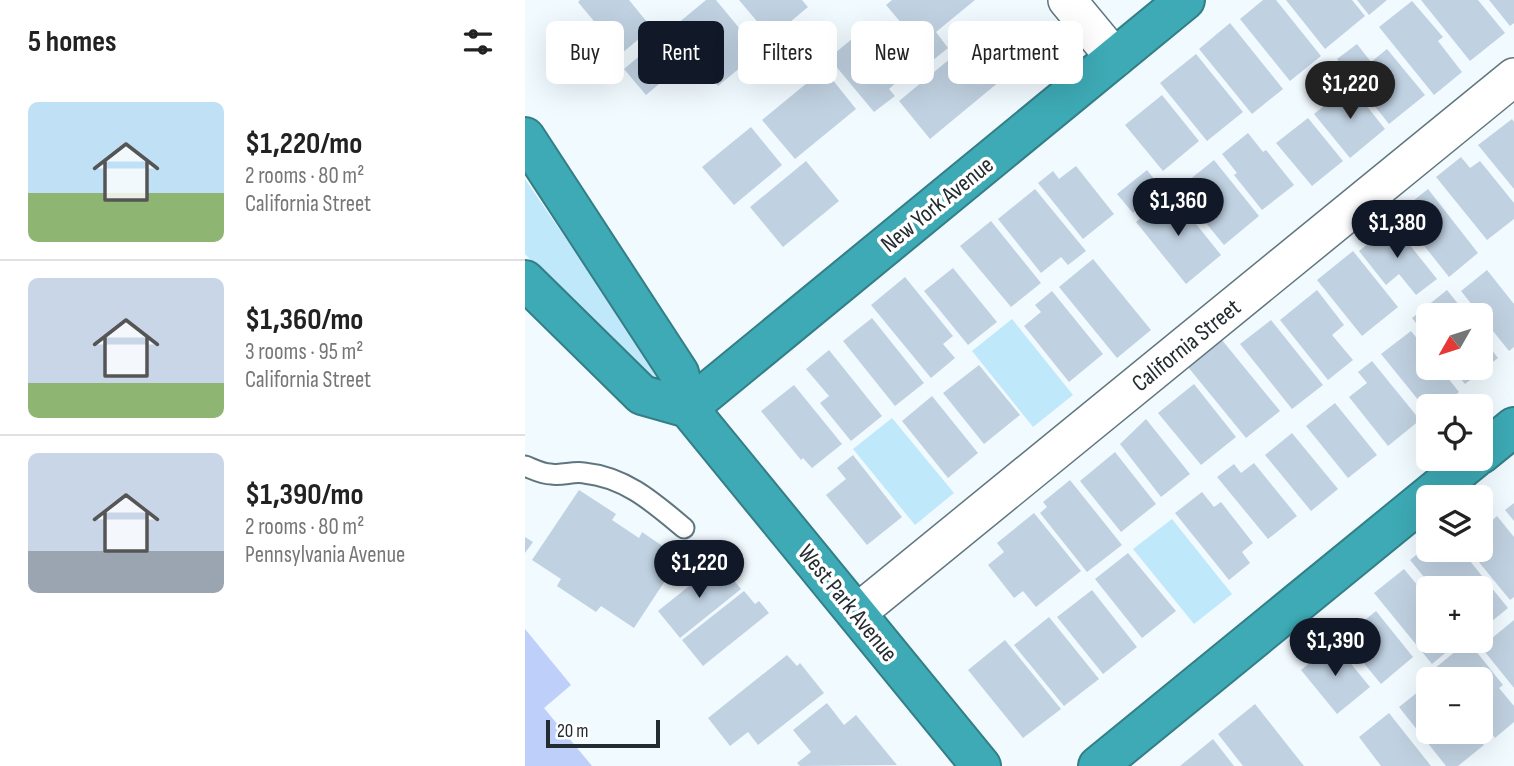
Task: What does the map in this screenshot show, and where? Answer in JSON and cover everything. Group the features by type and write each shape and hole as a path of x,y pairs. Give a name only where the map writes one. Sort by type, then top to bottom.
{"highway":[{"name":"New York Avenue","path":"688,408 1185,0"},
{"name":"West Park Avenue","path":"525,137 679,373 688,408 981,766"},
{"path":"525,280 642,395 688,408"},
{"path":"1493,444 1514,427"},
{"path":"1098,766 1459,471"}],"street":[{"path":"1067,0 1115,58"},
{"name":"California Street","path":"857,613 1514,77"}],"lane":[{"path":"525,466 551,474 580,472 602,475 621,482 645,495 684,528"}],"shaded area":[{"path":"525,179 662,379 660,386 649,385 525,254"},
{"path":"1012,319 1073,395 1033,427 972,351"},
{"path":"892,418 954,493 915,525 853,449"},
{"path":"1172,519 1232,594 1194,624 1133,549"},
{"path":"525,629 571,685 544,708 592,766 525,766"}],"building":[{"path":"629,0 646,21 638,21 638,40 624,51 624,21 594,21 578,2"},
{"path":"706,0 716,0 738,27 738,69 724,81 724,21 681,21"},
{"path":"739,0 802,0 808,7 791,21 757,21"},
{"path":"892,0 975,0 936,32 948,48 934,59 934,21 900,21 886,5"},
{"path":"1263,0 1276,0 1321,56 1290,81 1240,19"},
{"path":"1286,0 1352,0 1365,16 1325,49"},
{"path":"1357,0 1387,0 1369,15"},
{"path":"1421,0 1478,0 1505,33 1470,61"},
{"path":"1489,0 1514,0 1514,23 1510,26"},
{"path":"1412,1 1443,37 1438,41 1462,72 1434,95 1379,27"},
{"path":"1230,23 1283,89 1252,114 1199,49"},
{"path":"851,40 851,84 895,84 889,89 895,96 874,112 837,68 837,51"},
{"path":"1357,44 1371,62 1387,49 1425,95 1389,124 1337,59"},
{"path":"1196,54 1243,112 1207,141 1160,83"},
{"path":"638,57 638,84 659,84 646,95 624,69"},
{"path":"948,60 948,84 996,84 930,139 899,101 920,84 934,84 934,72"},
{"path":"806,84 836,84 856,109 795,159 762,120"},
{"path":"1350,85 1385,129 1350,158 1314,114"},
{"path":"1162,95 1199,141 1163,171 1125,125"},
{"path":"1308,118 1343,161 1312,186 1276,143"},
{"path":"1512,119 1514,122 1514,189 1478,145"},
{"path":"751,127 782,165 734,205 702,167"},
{"path":"1248,133 1263,152 1266,150 1294,185 1262,210 1234,175 1237,173 1222,154"},
{"path":"1461,157 1470,168 1480,161 1514,203 1514,219 1487,240 1436,177"},
{"path":"1214,160 1259,216 1224,245 1178,189"},
{"path":"806,161 839,201 783,247 750,207"},
{"path":"1076,166 1114,214 1083,239 1038,183 1053,171 1059,179"},
{"path":"1147,170 1162,189 1133,213 1117,194"},
{"path":"1035,189 1086,251 1068,265 1061,257 1041,273 998,219"},
{"path":"1428,189 1478,253 1449,277 1398,213"},
{"path":"1171,193 1221,255 1186,284 1136,222"},
{"path":"991,221 1041,283 1011,307 960,246"},
{"path":"1393,224 1437,279 1416,295 1399,274 1386,285 1359,251"},
{"path":"1353,251 1398,307 1362,336 1317,280"},
{"path":"1093,259 1151,330 1117,358 1059,287"},
{"path":"953,268 997,322 968,345 924,291"},
{"path":"1487,270 1514,304 1514,347 1509,351 1493,331 1493,303 1471,303 1461,291"},
{"path":"905,277 953,336 943,344 955,358 931,378 871,305"},
{"path":"1317,290 1344,325 1332,335 1353,360 1328,380 1280,320"},
{"path":"1447,290 1457,303 1431,303"},
{"path":"1052,291 1103,354 1069,382 1024,326 1041,312 1035,305"},
{"path":"872,318 924,383 895,406 843,341"},
{"path":"1271,320 1323,385 1292,409 1240,344"},
{"path":"1411,331 1416,337 1416,380 1450,380 1459,392 1416,394 1416,397 1381,354"},
{"path":"1222,340 1280,411 1246,438 1188,367"},
{"path":"829,350 882,416 851,441 820,403 829,396 806,369"},
{"path":"1372,361 1416,415 1416,423 1388,446 1349,397 1367,383 1358,372"},
{"path":"979,365 1020,415 984,444 943,393"},
{"path":"1194,384 1236,437 1201,465 1158,413"},
{"path":"794,385 842,444 812,468 803,458 801,460 761,411"},
{"path":"932,396 978,453 948,478 902,421"},
{"path":"1335,403 1377,455 1348,478 1306,426"},
{"path":"1146,419 1190,474 1161,497 1120,444"},
{"path":"1292,433 1338,489 1311,511 1265,455"},
{"path":"1115,452 1156,504 1121,532 1080,481"},
{"path":"853,455 902,517 867,545 826,495 846,479 837,468"},
{"path":"1254,463 1297,516 1268,539 1217,477 1234,464 1241,473"},
{"path":"1070,480 1122,545 1087,572 1040,513 1047,507 1043,502"},
{"path":"579,490 616,514 612,520 639,538 642,532 680,558 634,628 601,606 596,612 557,586 561,579 532,560"},
{"path":"1202,492 1214,507 1221,502 1253,543 1242,552 1250,563 1229,580 1175,513"},
{"path":"1514,503 1514,521 1505,510"},
{"path":"1034,513 1081,571 1036,607 1023,591 1014,598 988,565 1004,552 997,543"},
{"path":"1497,516 1514,537 1514,597 1510,600 1479,562 1493,562 1493,520"},
{"path":"525,537 533,542 525,553"},
{"path":"1128,553 1176,611 1142,638 1095,579"},
{"path":"1416,555 1416,562 1471,562 1482,576 1423,576 1410,560"},
{"path":"719,562 741,589 680,638 658,611"},
{"path":"1404,569 1416,584 1416,644 1374,593"},
{"path":"1493,589 1508,608 1493,620"},
{"path":"1092,590 1137,647 1103,674 1057,617"},
{"path":"744,591 755,604 759,601 769,613 703,666 682,640"},
{"path":"1376,611 1413,657 1381,684 1343,638"},
{"path":"1049,617 1099,679 1064,706 1014,645"},
{"path":"1514,620 1514,688 1486,653 1493,653 1493,637"},
{"path":"1005,640 1061,709 1023,738 968,670"},
{"path":"1334,643 1370,687 1337,714 1301,670"},
{"path":"1423,653 1445,653 1432,664"},
{"path":"1453,653 1478,653 1489,667 1436,667"},
{"path":"787,655 797,666 800,663 824,693 758,745 748,732 730,746 708,718"},
{"path":"1493,672 1503,685 1499,688 1514,706 1514,722 1495,738"},
{"path":"1416,694 1416,728 1399,707"},
{"path":"827,703 844,725 856,715 897,765 800,766 797,763 811,752 793,730"},
{"path":"1255,704 1304,766 1243,766 1218,734"},
{"path":"1389,713 1431,766 1381,766 1359,737"},
{"path":"1213,739 1234,766 1180,766"},
{"path":"1428,744 1484,745 1458,766 1446,766"}]}
